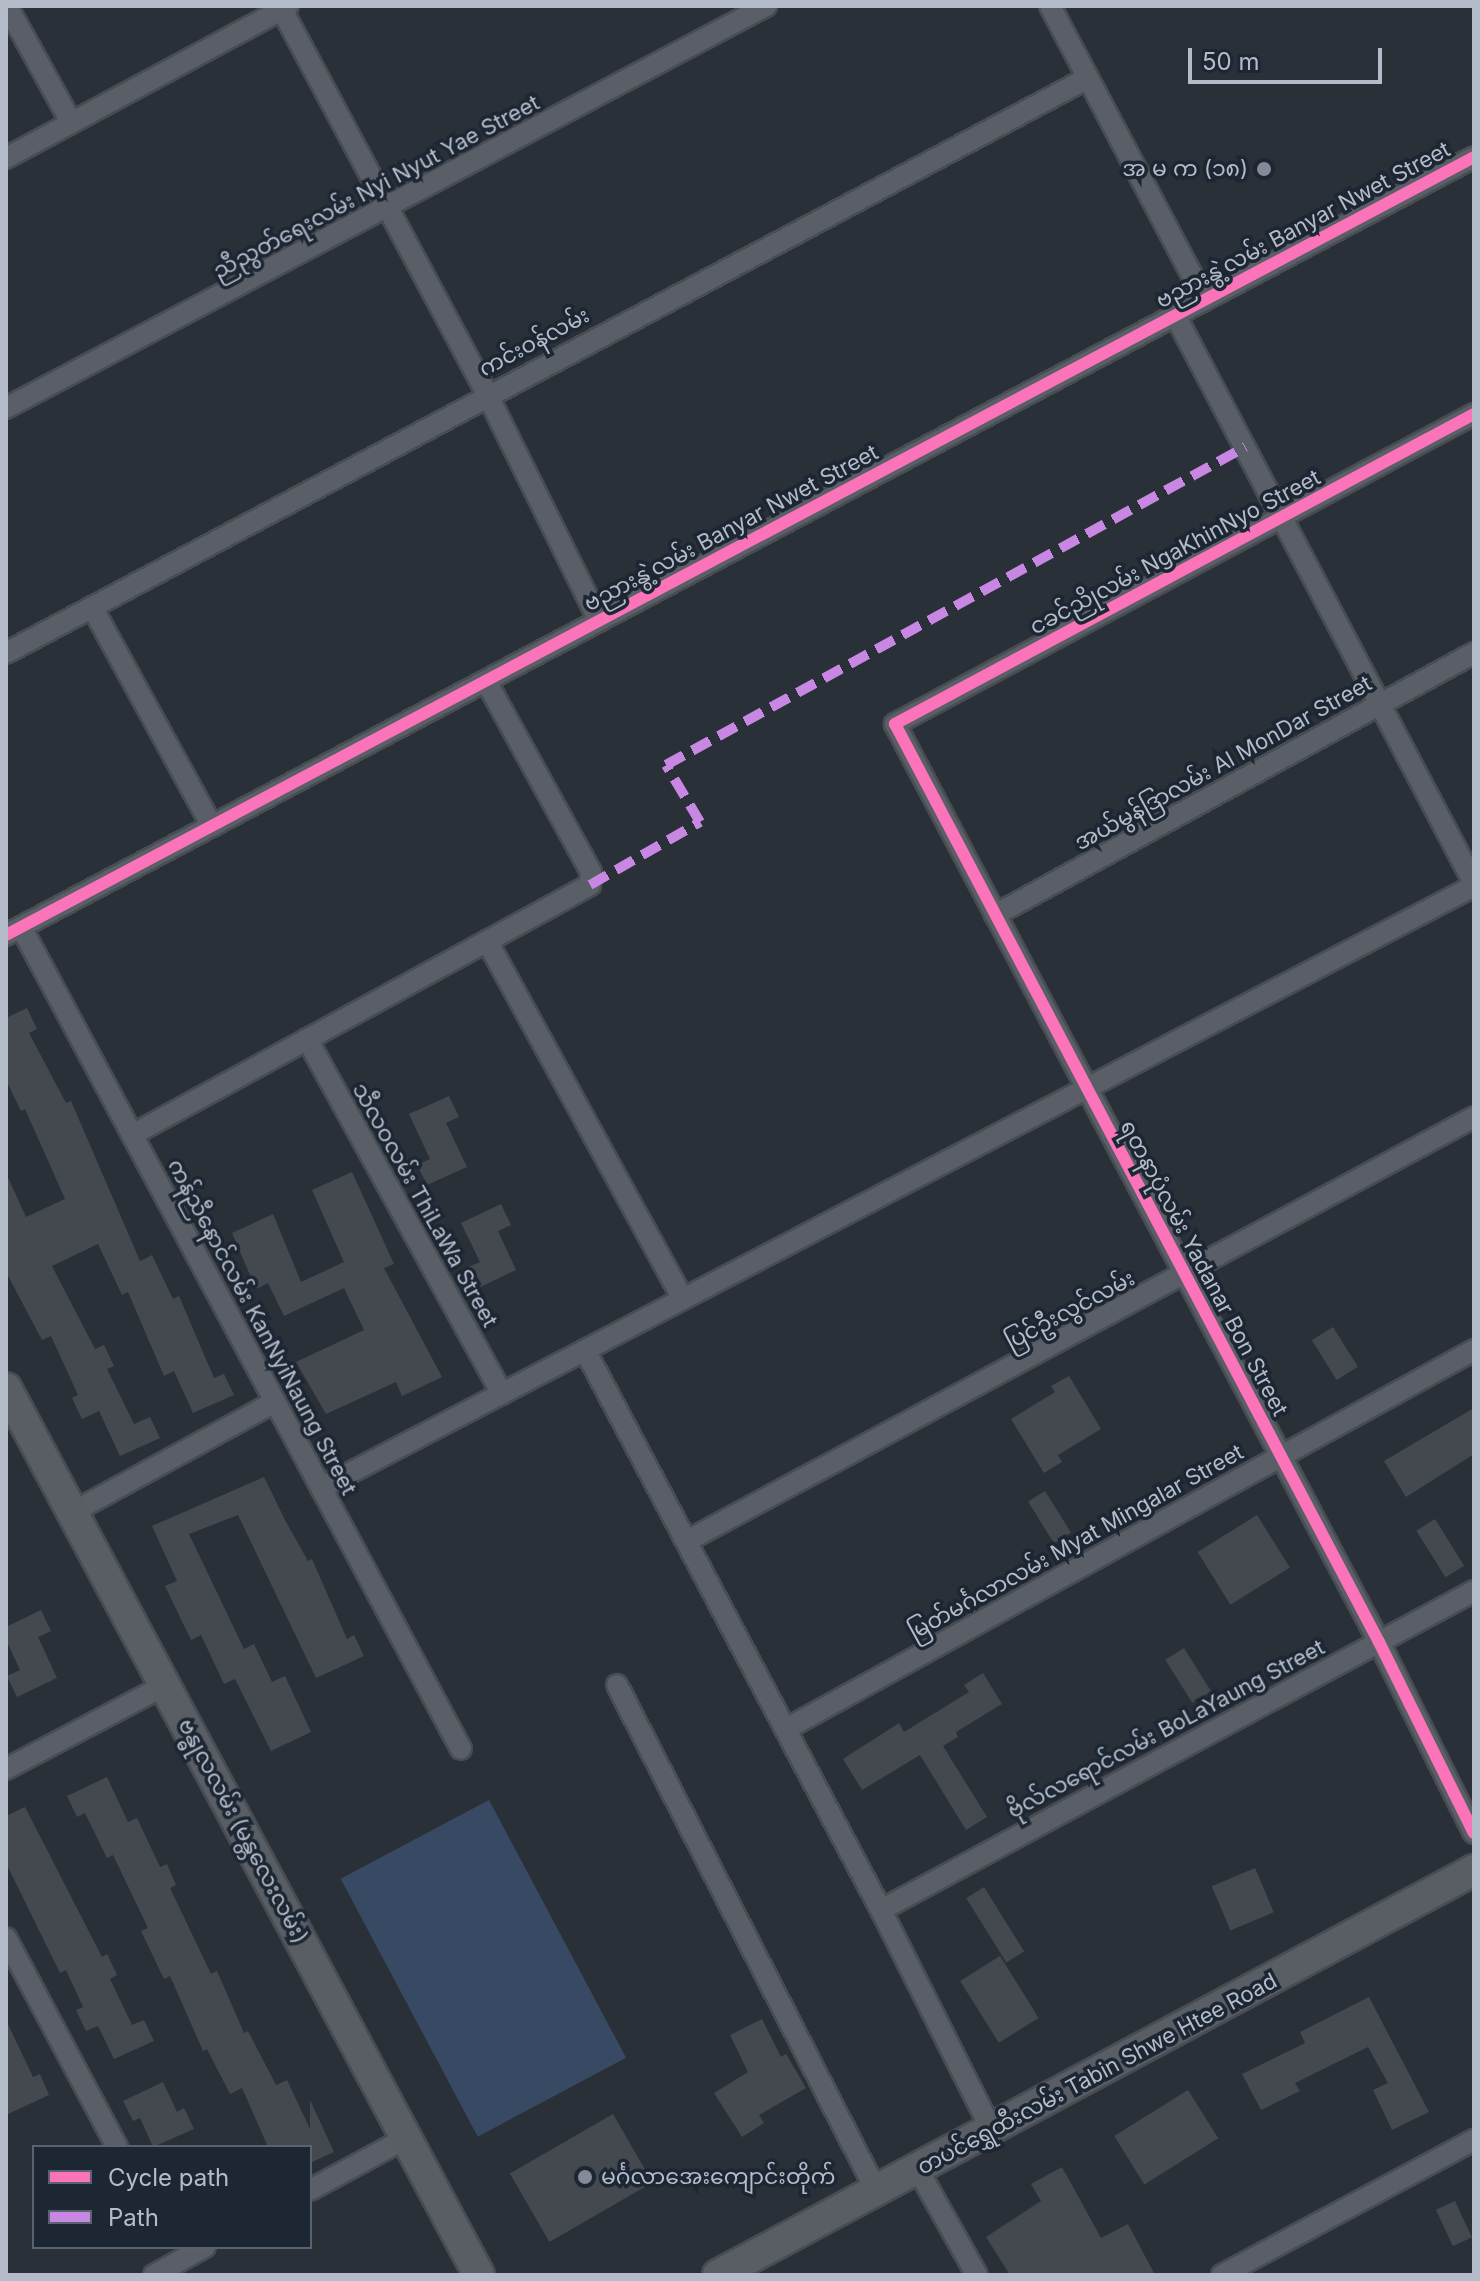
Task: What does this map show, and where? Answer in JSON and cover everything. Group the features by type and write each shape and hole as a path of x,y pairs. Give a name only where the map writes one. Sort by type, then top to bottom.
{"street":[{"path":"7,6 71,122"},
{"name":"ညီညွတ်ရေးလမ်း Nyi Nyut Yae Street","path":"6,408 389,209 766,6"},
{"path":"1050,6 1205,300"},
{"path":"6,158 283,7 487,394 599,621"},
{"name":"ကင်းဝန်လမ်း","path":"6,653 487,394 1088,78"},
{"name":"ဗညားနွဲ့လမ်း Banyar Nwet Street","path":"13,931 1474,157"},
{"path":"321,1488 1474,884 1175,315"},
{"name":"ငခင်ညိုလမ်း NgaKhinNyo Street","path":"895,724 1474,414"},
{"path":"92,607 212,826"},
{"name":"အယ်မွန်ဒြာလမ်း Al MonDar Street","path":"995,915 1474,653"},
{"path":"132,1135 594,879 486,681"},
{"name":"ရတနာပုံလမ်း Yadanar Bon Street","path":"895,724 1379,1642 1474,1833"},
{"name":"ကန်ညီနောင်လမ်း KanNyiNaung Street","path":"13,931 132,1135 461,1749"},
{"path":"487,941 682,1297"},
{"name":"သီလဝလမ်း ThiLaWa Street","path":"307,1039 502,1394"},
{"name":"ပြင်ဦးလွင်လမ်း","path":"687,1541 1185,1276 1474,1117"},
{"path":"585,1350 881,1910 992,2131"},
{"name":"မြတ်မင်္ဂလာလမ်း Myat Mingalar Street","path":"786,1729 1474,1350"},
{"name":"ဗန္ဓုလလမ်း (မန္တလေးလမ်း)","path":"6,1388 479,2275"},
{"path":"73,1512 275,1402"},
{"name":"ဗိုလ်လရောင်လမ်း BoLaYaung Street","path":"881,1910 1474,1591"},
{"path":"6,1769 165,1685"},
{"path":"617,1685 877,2192"},
{"name":"တပင်ရွှေထီးလမ်း Tabin Shwe Htee Road","path":"728,2273 1474,1870"},
{"path":"6,1938 116,2145"},
{"path":"312,2189 406,2138"},
{"path":"1222,2275 1474,2140"},
{"path":"918,2170 977,2275"},
{"path":"154,2275 175,2254 196,2249"}],"water":[{"path":"489,1800 626,2058 478,2137 341,1879"}],"building":[{"path":"27,1008 37,1029 29,1033 66,1103 71,1101 140,1261 152,1255 173,1299 179,1296 214,1378 224,1374 234,1395 193,1413 174,1371 164,1376 128,1292 122,1295 98,1244 52,1266 95,1349 104,1345 114,1366 107,1369 134,1424 150,1417 160,1438 120,1456 99,1411 82,1419 72,1398 78,1395 51,1336 42,1340 6,1272 6,1173 26,1217 65,1199 25,1109 21,1111 6,1080 6,1018"},
{"path":"449,1096 459,1117 446,1123 467,1167 427,1185 417,1165 430,1159 409,1114"},
{"path":"352,1172 394,1264 384,1268 442,1377 402,1396 396,1382 326,1414 296,1362 364,1330 344,1288 284,1316 268,1283 256,1289 232,1233 273,1214 301,1282 344,1262 312,1190"},
{"path":"501,1204 511,1225 498,1231 516,1270 476,1289 466,1268 480,1262 461,1223"},
{"path":"1333,1327 1358,1367 1337,1380 1312,1340"},
{"path":"1069,1376 1101,1429 1058,1455 1062,1462 1044,1473 1011,1419 1055,1392 1051,1386"},
{"path":"1474,1408 1474,1454 1406,1497 1384,1461"},
{"path":"264,1477 308,1561 312,1559 347,1639 354,1635 364,1656 316,1678 238,1515 189,1534 244,1649 254,1644 272,1682 285,1676 311,1732 271,1751 235,1679 224,1684 201,1635 191,1640 165,1586 177,1581 152,1526"},
{"path":"1045,1491 1071,1533 1054,1543 1028,1502"},
{"path":"1257,1515 1290,1568 1230,1605 1198,1552"},
{"path":"1435,1519 1464,1566 1445,1577 1416,1531"},
{"path":"41,1610 51,1631 38,1637 57,1678 17,1697 7,1676 20,1670 6,1640 6,1627"},
{"path":"1184,1648 1211,1691 1192,1703 1165,1660"},
{"path":"983,1673 1002,1704 956,1732 958,1737 943,1746 987,1817 966,1830 920,1755 862,1790 843,1759 899,1723 904,1732 969,1692 964,1685"},
{"path":"107,1777 128,1822 137,1818 160,1867 167,1864 176,1885 170,1888 211,1974 217,1971 244,2033 248,2031 276,2085 287,2080 310,2129 310,2100 334,2152 312,2162 312,2145 267,2145 242,2088 230,2094 207,2049 203,2051 170,1976 164,1979 141,1931 148,1928 113,1855 107,1858 85,1813 77,1817 67,1796"},
{"path":"25,1807 102,1957 107,1954 117,1975 110,1979 132,2025 144,2020 154,2041 114,2059 98,2026 86,2031 76,2010 83,2007 66,1970 60,1973 6,1863 6,1816"},
{"path":"1255,1868 1274,1912 1230,1931 1212,1886"},
{"path":"984,1887 1024,1951 1006,1963 966,1898"},
{"path":"1000,1956 1039,2018 999,2043 960,1981"},
{"path":"1369,1997 1429,2112 1392,2130 1373,2090 1388,2083 1368,2047 1295,2083 1300,2091 1261,2110 1242,2074 1305,2043 1300,2032"},
{"path":"762,2019 781,2057 786,2054 806,2088 759,2115 764,2123 742,2137 714,2093 748,2072 730,2035"},
{"path":"6,2020 33,2077 40,2074 49,2095 6,2115"},
{"path":"163,2082 177,2112 184,2108 194,2129 152,2145 140,2118 133,2121 123,2101"},
{"path":"1188,2090 1218,2138 1144,2184 1114,2136"},
{"path":"613,2114 652,2182 549,2242 510,2174"},
{"path":"1062,2167 1101,2238 1128,2224 1155,2275 1010,2275 986,2237 1041,2201 1031,2184"},
{"path":"1455,2201 1472,2237 1453,2246 1436,2210"}],"marked path":[{"path":"590,885 700,822 666,765 1245,447"}],"cycle path":[{"path":"6,935 1474,157"},
{"path":"1474,414 895,724 1379,1642 1474,1833"}],"place":[{"name":"အ မ က (၁၈)","path":"1264,169"},
{"name":"မင်္ဂလာအေးကျောင်းတိုက်","path":"585,2177"}]}
